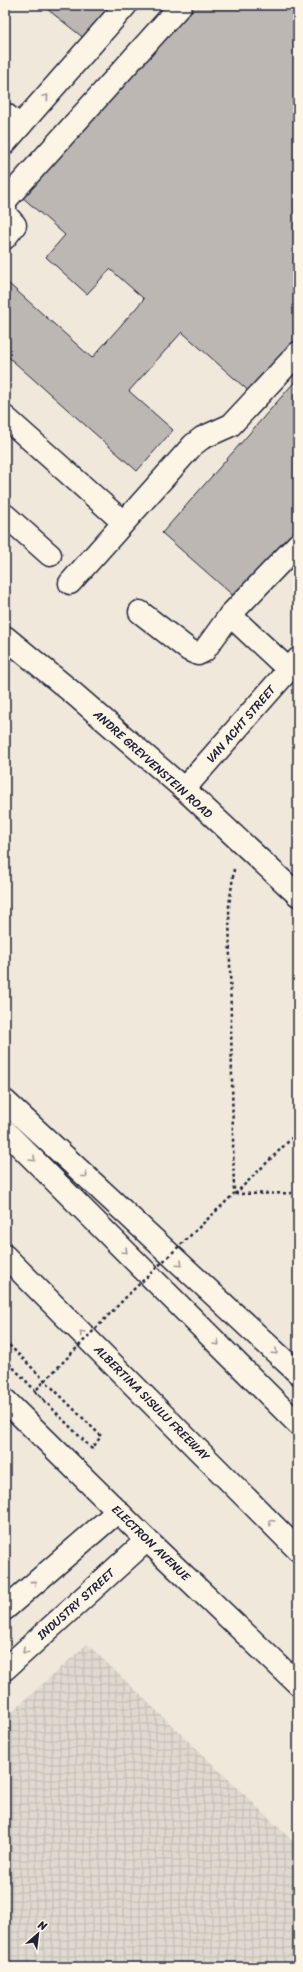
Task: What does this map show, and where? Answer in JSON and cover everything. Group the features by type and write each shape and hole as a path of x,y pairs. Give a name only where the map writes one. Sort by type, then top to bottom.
{"main road":[{"path":"5,143 12,120 126,5"},
{"path":"5,238 15,225 5,214 5,201 181,5"},
{"path":"70,583 193,445 202,438 231,426 298,353"},
{"path":"5,417 123,522"},
{"path":"5,515 50,556"},
{"path":"140,612 189,650 198,654 204,651 230,615 298,544"},
{"path":"230,615 293,664"},
{"name":"ANDRE GREYVENSTEIN ROAD","path":"5,637 73,693 184,789 298,895"},
{"name":"VAN ACHT STREET","path":"184,789 293,664"},
{"path":"5,1101 298,1373"},
{"path":"5,1132 298,1424"},
{"name":"ALBERTINA SISULU FREEWAY","path":"5,1256 298,1550"},
{"name":"ELECTRON AVENUE","path":"5,1400 147,1540 298,1684"},
{"path":"5,1609 118,1511"},
{"name":"INDUSTRY STREET","path":"5,1669 147,1540"}],"path":[{"path":"234,1194 228,906 239,841"},
{"path":"5,1341 101,1436 92,1449 35,1391 132,1290 298,1132"},
{"path":"234,1194 298,1193"}],"shaded area":[{"path":"87,1644 298,1846 298,1967 5,1967 5,1718"}],"building":[{"path":"42,5 113,5 85,39"},
{"path":"191,5 298,5 298,342 252,394 182,332 129,391 173,430 137,471 5,354 5,287 8,283 92,358 144,299 110,269 87,294 46,257 65,235 21,196"},
{"path":"298,378 298,527 236,598 162,533"}]}
